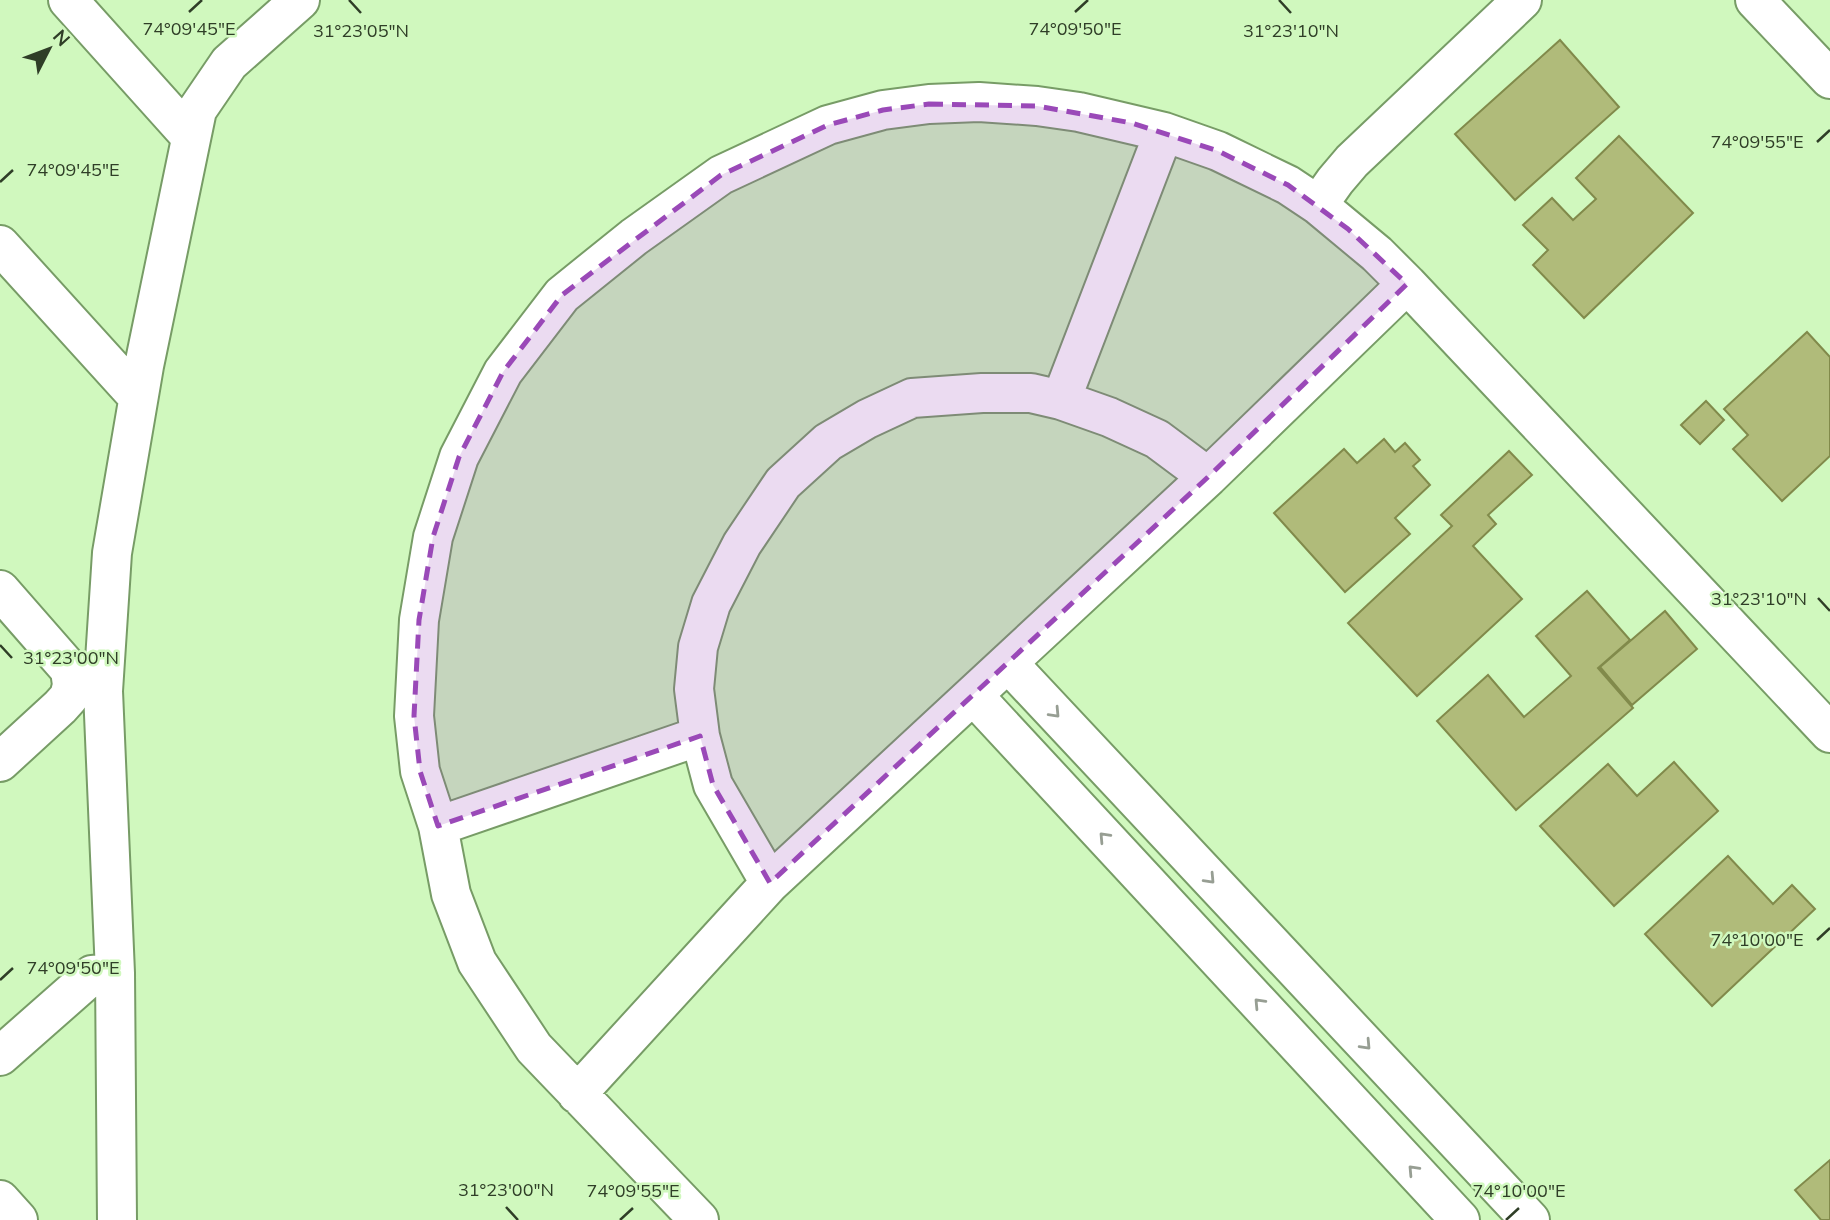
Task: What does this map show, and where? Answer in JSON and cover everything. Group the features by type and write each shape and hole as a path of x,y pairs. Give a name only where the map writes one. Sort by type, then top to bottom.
{"street":[{"path":"68,0 191,137"},
{"path":"117,1220 115,973 87,688 138,397 197,110 229,63 300,0"},
{"path":"1318,205 1353,162 1522,0"},
{"path":"1755,0 1830,79"},
{"path":"699,1220 534,1048 477,962 451,894 438,826 421,771 414,716 419,620 433,537 459,457 503,372 562,295 634,237 722,175 828,125 883,110 954,103 1037,106 1079,112 1164,132 1218,151 1257,169 1318,205 1377,254 1407,284 1830,733"},
{"path":"1061,400 1164,132"},
{"path":"0,245 138,397"},
{"path":"577,1094 770,883 1208,477 1407,284"},
{"path":"770,883 713,785 700,736 694,690 698,646 711,604 742,544 783,483 828,442 867,418 912,398 1031,393 1061,400 1109,417 1157,439 1208,477"},
{"path":"0,590 87,688"},
{"path":"1008,663 1530,1220"},
{"path":"0,762 69,697 87,688"},
{"path":"973,695 1460,1220"},
{"path":"438,826 700,736"},
{"path":"0,1056 92,975 115,973"},
{"path":"0,1200 18,1220"}],"highlighted area":[{"path":"929,104 1037,106 1132,123 1218,151 1288,185 1348,229 1407,284 1208,477 770,883 713,785 700,736 438,826 420,771 414,716 419,620 433,537 459,457 503,372 562,295 721,175 828,125 883,110"}],"building":[{"path":"1560,40 1619,107 1515,200 1455,134"},
{"path":"1619,136 1693,213 1584,318 1533,265 1548,250 1523,225 1552,198 1573,220 1596,199 1576,178"},
{"path":"1807,332 1830,357 1830,456 1782,501 1733,449 1748,435 1724,409"},
{"path":"1706,401 1724,420 1700,444 1681,425"},
{"path":"1384,439 1395,452 1405,443 1420,460 1413,466 1430,485 1395,518 1410,534 1345,592 1274,513 1344,449 1357,463"},
{"path":"1509,451 1532,475 1488,515 1496,524 1473,546 1522,599 1417,696 1348,623 1452,526 1441,515"},
{"path":"1587,591 1630,640 1598,668 1633,708 1516,810 1437,721 1488,675 1524,717 1571,676 1536,636"},
{"path":"1665,611 1697,649 1632,705 1600,667"},
{"path":"1674,762 1718,811 1614,906 1540,826 1608,764 1637,796"},
{"path":"1728,856 1773,904 1792,885 1815,909 1712,1006 1645,934"},
{"path":"1830,1160 1830,1220 1821,1220 1795,1190"}]}
